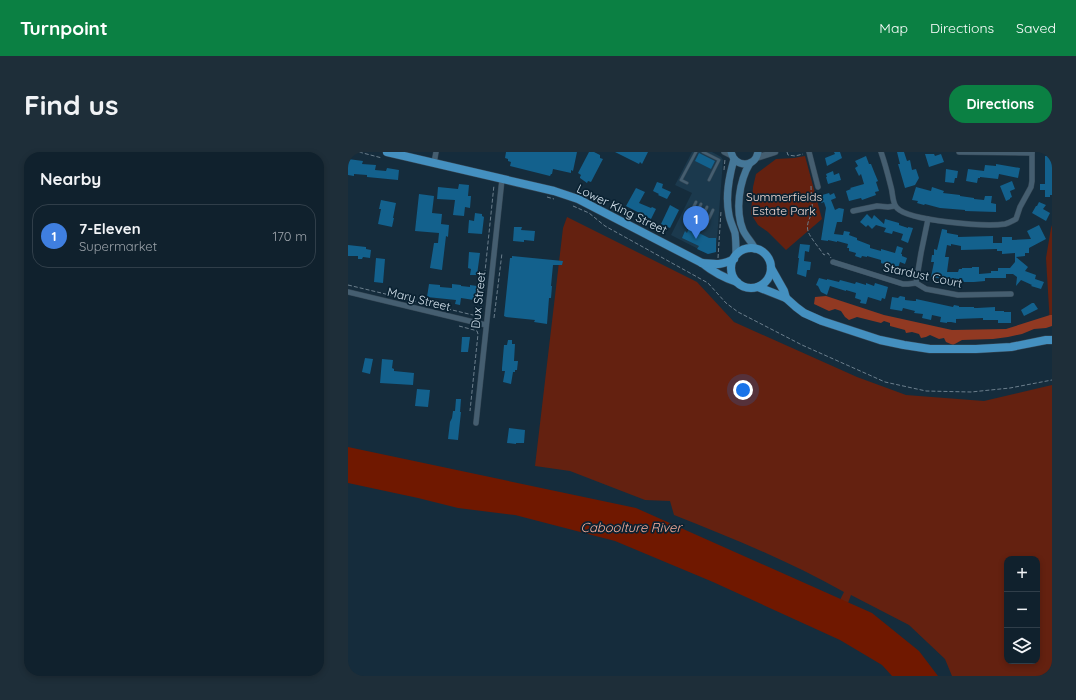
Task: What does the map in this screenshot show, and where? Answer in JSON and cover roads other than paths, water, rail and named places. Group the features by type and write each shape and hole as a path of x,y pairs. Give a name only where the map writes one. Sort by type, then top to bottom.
{"main road":[{"name":"Lower King Street","path":"387,152 554,191 578,199 702,262"},
{"path":"732,156 739,163 746,164 754,158"},
{"path":"732,156 727,198 729,216 736,239 735,257 731,268 734,278 741,286 747,288 758,287 768,280 771,268"},
{"path":"754,158 744,176 741,185 740,218 744,232 755,249"},
{"path":"702,262 719,265 727,262 745,249 755,249 765,254 784,291 786,298"},
{"path":"702,262 709,269 729,280 737,282"},
{"path":"758,287 786,298 804,313 822,321 880,340 923,348 987,349 1018,346 1050,339"}],"street":[{"path":"434,163 436,152"},
{"path":"724,152 732,156"},
{"path":"754,158 775,152"},
{"path":"809,152 818,187"},
{"path":"880,152 887,171 895,206 898,209 928,219 970,224 1006,224 1013,221 1017,217 1020,207 1031,187 1032,153 959,152"},
{"name":"Dux Street","path":"476,424 502,179"},
{"path":"854,211 877,206 895,206"},
{"path":"916,283 928,219"},
{"name":"Stardust Court","path":"833,262 903,284 916,283 926,289 958,295 1011,294"},
{"name":"Mary Street","path":"348,292 486,325"}],"lane":[{"path":"687,182 681,180 696,152"},
{"path":"703,152 719,160 709,180"},
{"path":"688,219 696,202"},
{"path":"693,221 701,204"},
{"path":"699,224 707,207"},
{"path":"705,227 713,210"}],"water":[{"name":"Caboolture River","path":"348,447 636,508 872,613 919,651 938,676 892,676 882,665 840,640 713,582 615,541 515,515 458,508 348,483"}],"place":[{"name":"7-Eleven","path":"696,239"}],"park label":[{"name":"Summerfields Estate Park","path":"784,203"}]}
